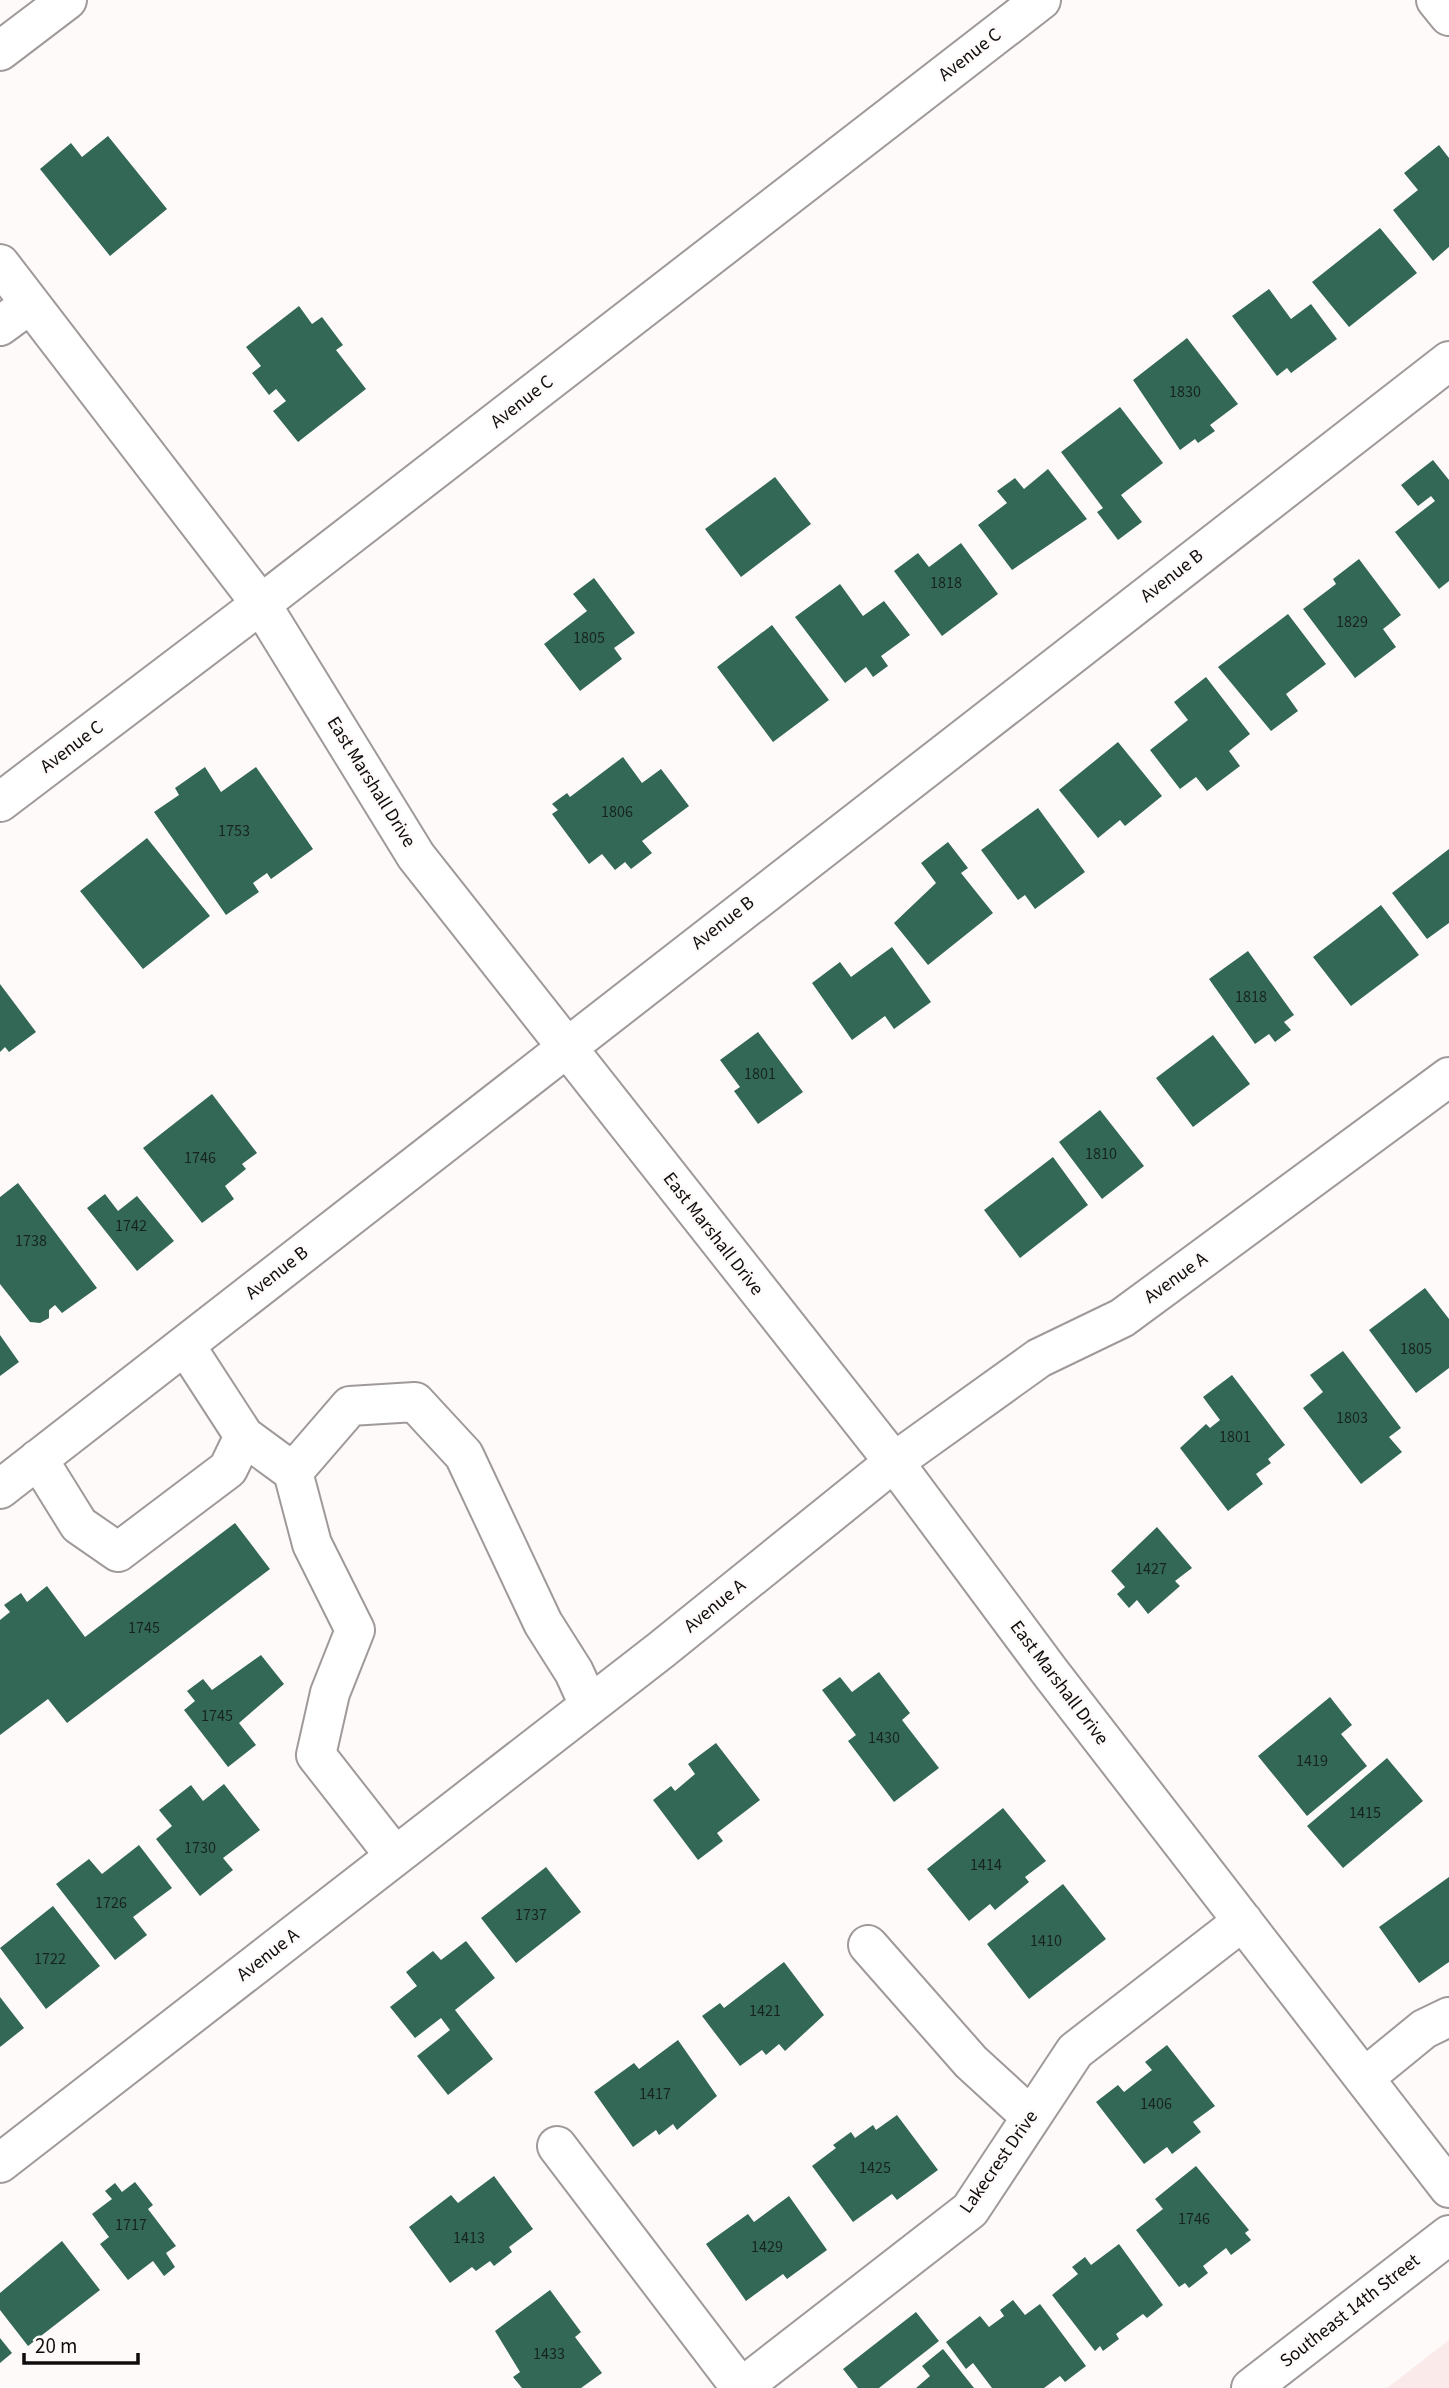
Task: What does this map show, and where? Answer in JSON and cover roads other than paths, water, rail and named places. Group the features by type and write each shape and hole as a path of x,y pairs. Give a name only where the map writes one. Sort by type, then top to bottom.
{"street":[{"path":"0,51 68,0"},
{"name":"Avenue C","path":"0,802 261,604 1041,0"},
{"path":"1436,0 1449,16"},
{"name":"East Marshall Drive","path":"0,264 261,604 416,856 894,1462 1449,2188"},
{"path":"0,326 30,304"},
{"name":"Avenue B","path":"0,1489 1449,360"},
{"name":"Avenue A","path":"0,2163 589,1705 894,1462 1039,1358 1122,1318 1449,1077"},
{"path":"185,1345 244,1436 293,1472 312,1544 355,1630 330,1693 316,1755 395,1856"},
{"path":"293,1472 350,1406 415,1402 464,1455 543,1623 574,1672 589,1705"},
{"path":"38,1459 79,1525 118,1552 228,1469 244,1436"},
{"name":"Lakecrest Drive","path":"741,2388 970,2210 1075,2051 1243,1921"},
{"path":"868,1945 971,2062 1031,2117"},
{"path":"1364,2078 1424,2029 1449,2017"},
{"path":"557,2146 741,2388"},
{"name":"Southeast 14th Street","path":"1251,2388 1449,2235"}]}
